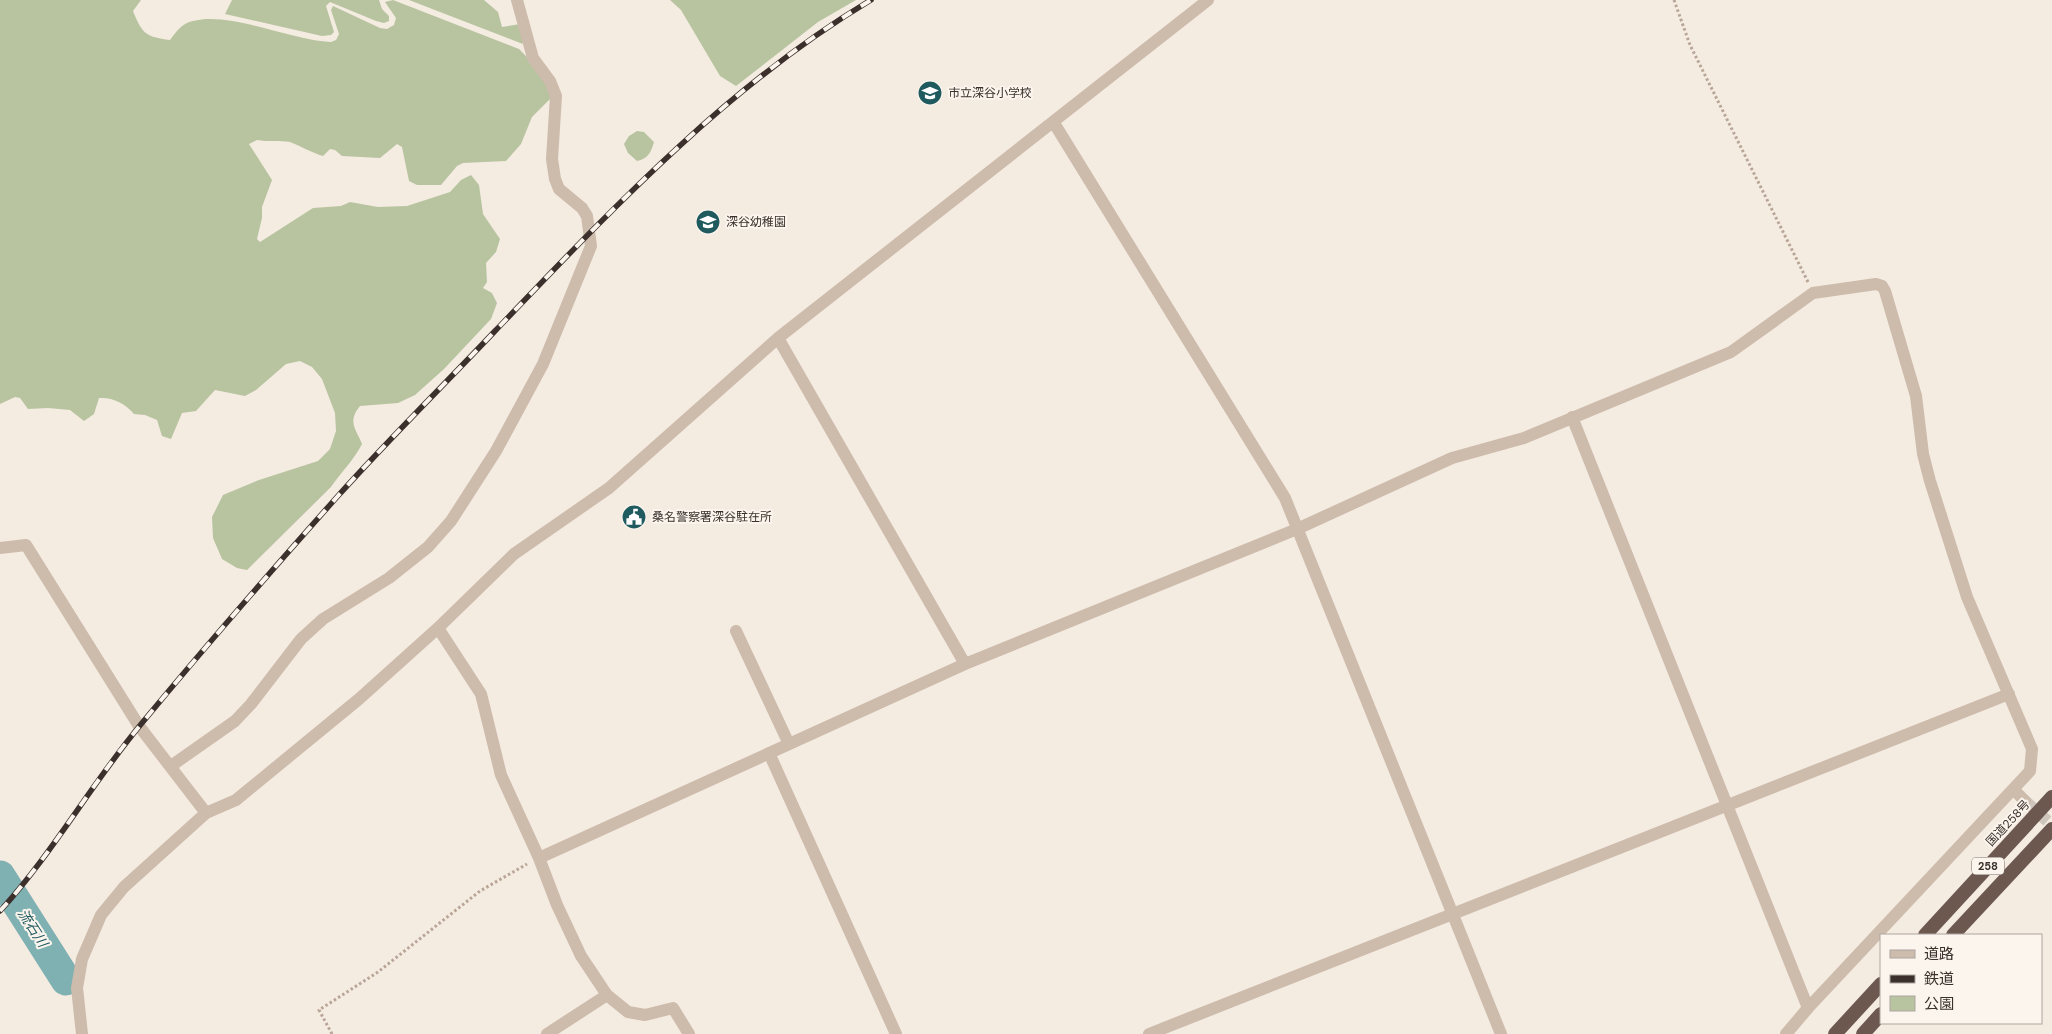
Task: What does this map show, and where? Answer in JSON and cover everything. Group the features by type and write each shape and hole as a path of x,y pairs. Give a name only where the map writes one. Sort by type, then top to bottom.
{"highway":[{"name":"国道258号","path":"1926,934 2052,797"},
{"name":"258","path":"1954,934 2052,829"},
{"path":"1836,1034 1880,985"},
{"path":"1863,1034 1880,1015"}],"street":[{"path":"171,766 235,722 301,639 323,619 389,578 428,548 451,521 496,451 542,364 576,286 591,246 591,239 587,216 582,208 559,189 555,179 552,159 556,96 550,80 533,58 516,0"},
{"path":"82,1034 77,988 82,959 101,915 124,887 206,812 236,800 359,699 438,628 514,554 609,488 778,338 1054,123 1208,0"},
{"path":"1054,123 1285,498 1501,1034"},
{"path":"539,858 965,664 1297,529 1452,458 1524,438 1731,352 1813,293 1876,284 1882,286 1885,291 1916,396 1923,454 1967,597 2032,749 2030,771 1808,1008 1786,1034"},
{"path":"778,338 965,664"},
{"path":"1572,417 1808,1008"},
{"path":"0,548 26,545 139,726 206,812"},
{"path":"438,628 481,694 502,775 539,858 556,905 581,956 607,995 628,1012 645,1015 673,1008 689,1034"},
{"path":"736,631 789,744"},
{"path":"1149,1034 1178,1028 1454,914 2008,694"},
{"path":"769,753 896,1034"},
{"path":"2014,790 2025,800"},
{"path":"547,1034 607,995"}],"path":[{"path":"1674,0 1690,44 1813,293"},
{"path":"332,1034 319,1010 378,972 480,891 539,858"}],"green space":[{"path":"0,0 141,0 133,11 142,29 155,37 170,40 186,24 208,19 242,23 331,42 336,40 339,34 331,10 333,6 380,28 387,29 394,25 396,18 385,2 393,0 519,49 532,62 553,96 532,117 521,144 506,161 463,163 457,166 441,185 417,185 409,181 402,147 397,144 380,158 342,156 335,150 330,149 323,156 286,141 257,140 249,144 272,180 262,207 262,218 257,239 260,242 313,208 341,206 350,202 378,207 407,206 450,192 461,180 471,175 479,185 483,214 500,239 496,252 486,263 487,282 483,288 492,293 497,303 491,319 444,369 415,395 398,403 360,406 353,421 362,444 355,455 331,487 247,570 237,568 222,559 213,538 212,517 223,495 259,480 318,461 330,449 336,431 335,413 322,379 312,367 300,361 286,364 256,390 245,396 215,390 196,411 182,413 171,439 162,436 157,420 145,415 134,414 122,404 109,399 99,398 94,414 84,421 70,410 28,409 20,398 15,397 0,404"},
{"path":"232,0 379,0 382,9 389,16 389,21 384,23 376,21 330,2 326,6 334,32 331,35 322,36 225,14"},
{"path":"409,0 484,0 498,12 502,27 520,24 523,44"},
{"path":"670,0 856,0 818,22 736,86 720,76 681,10"},
{"path":"637,131 644,132 654,142 652,149 644,159 637,161 628,153 624,144 629,136"}],"waterway":[{"name":"流石川","path":"0,876 66,980"}],"tunnel":[{"path":"2025,801 2052,825"}],"railway":[{"path":"0,911 37,866 123,746 142,723 288,553 396,434 582,241 672,153 768,71 818,34 871,0"}],"place":[{"name":"市立深谷小学校","path":"930,93"},
{"name":"深谷幼稚園","path":"708,222"},
{"name":"桑名警察署深谷駐在所","path":"634,517"}]}
